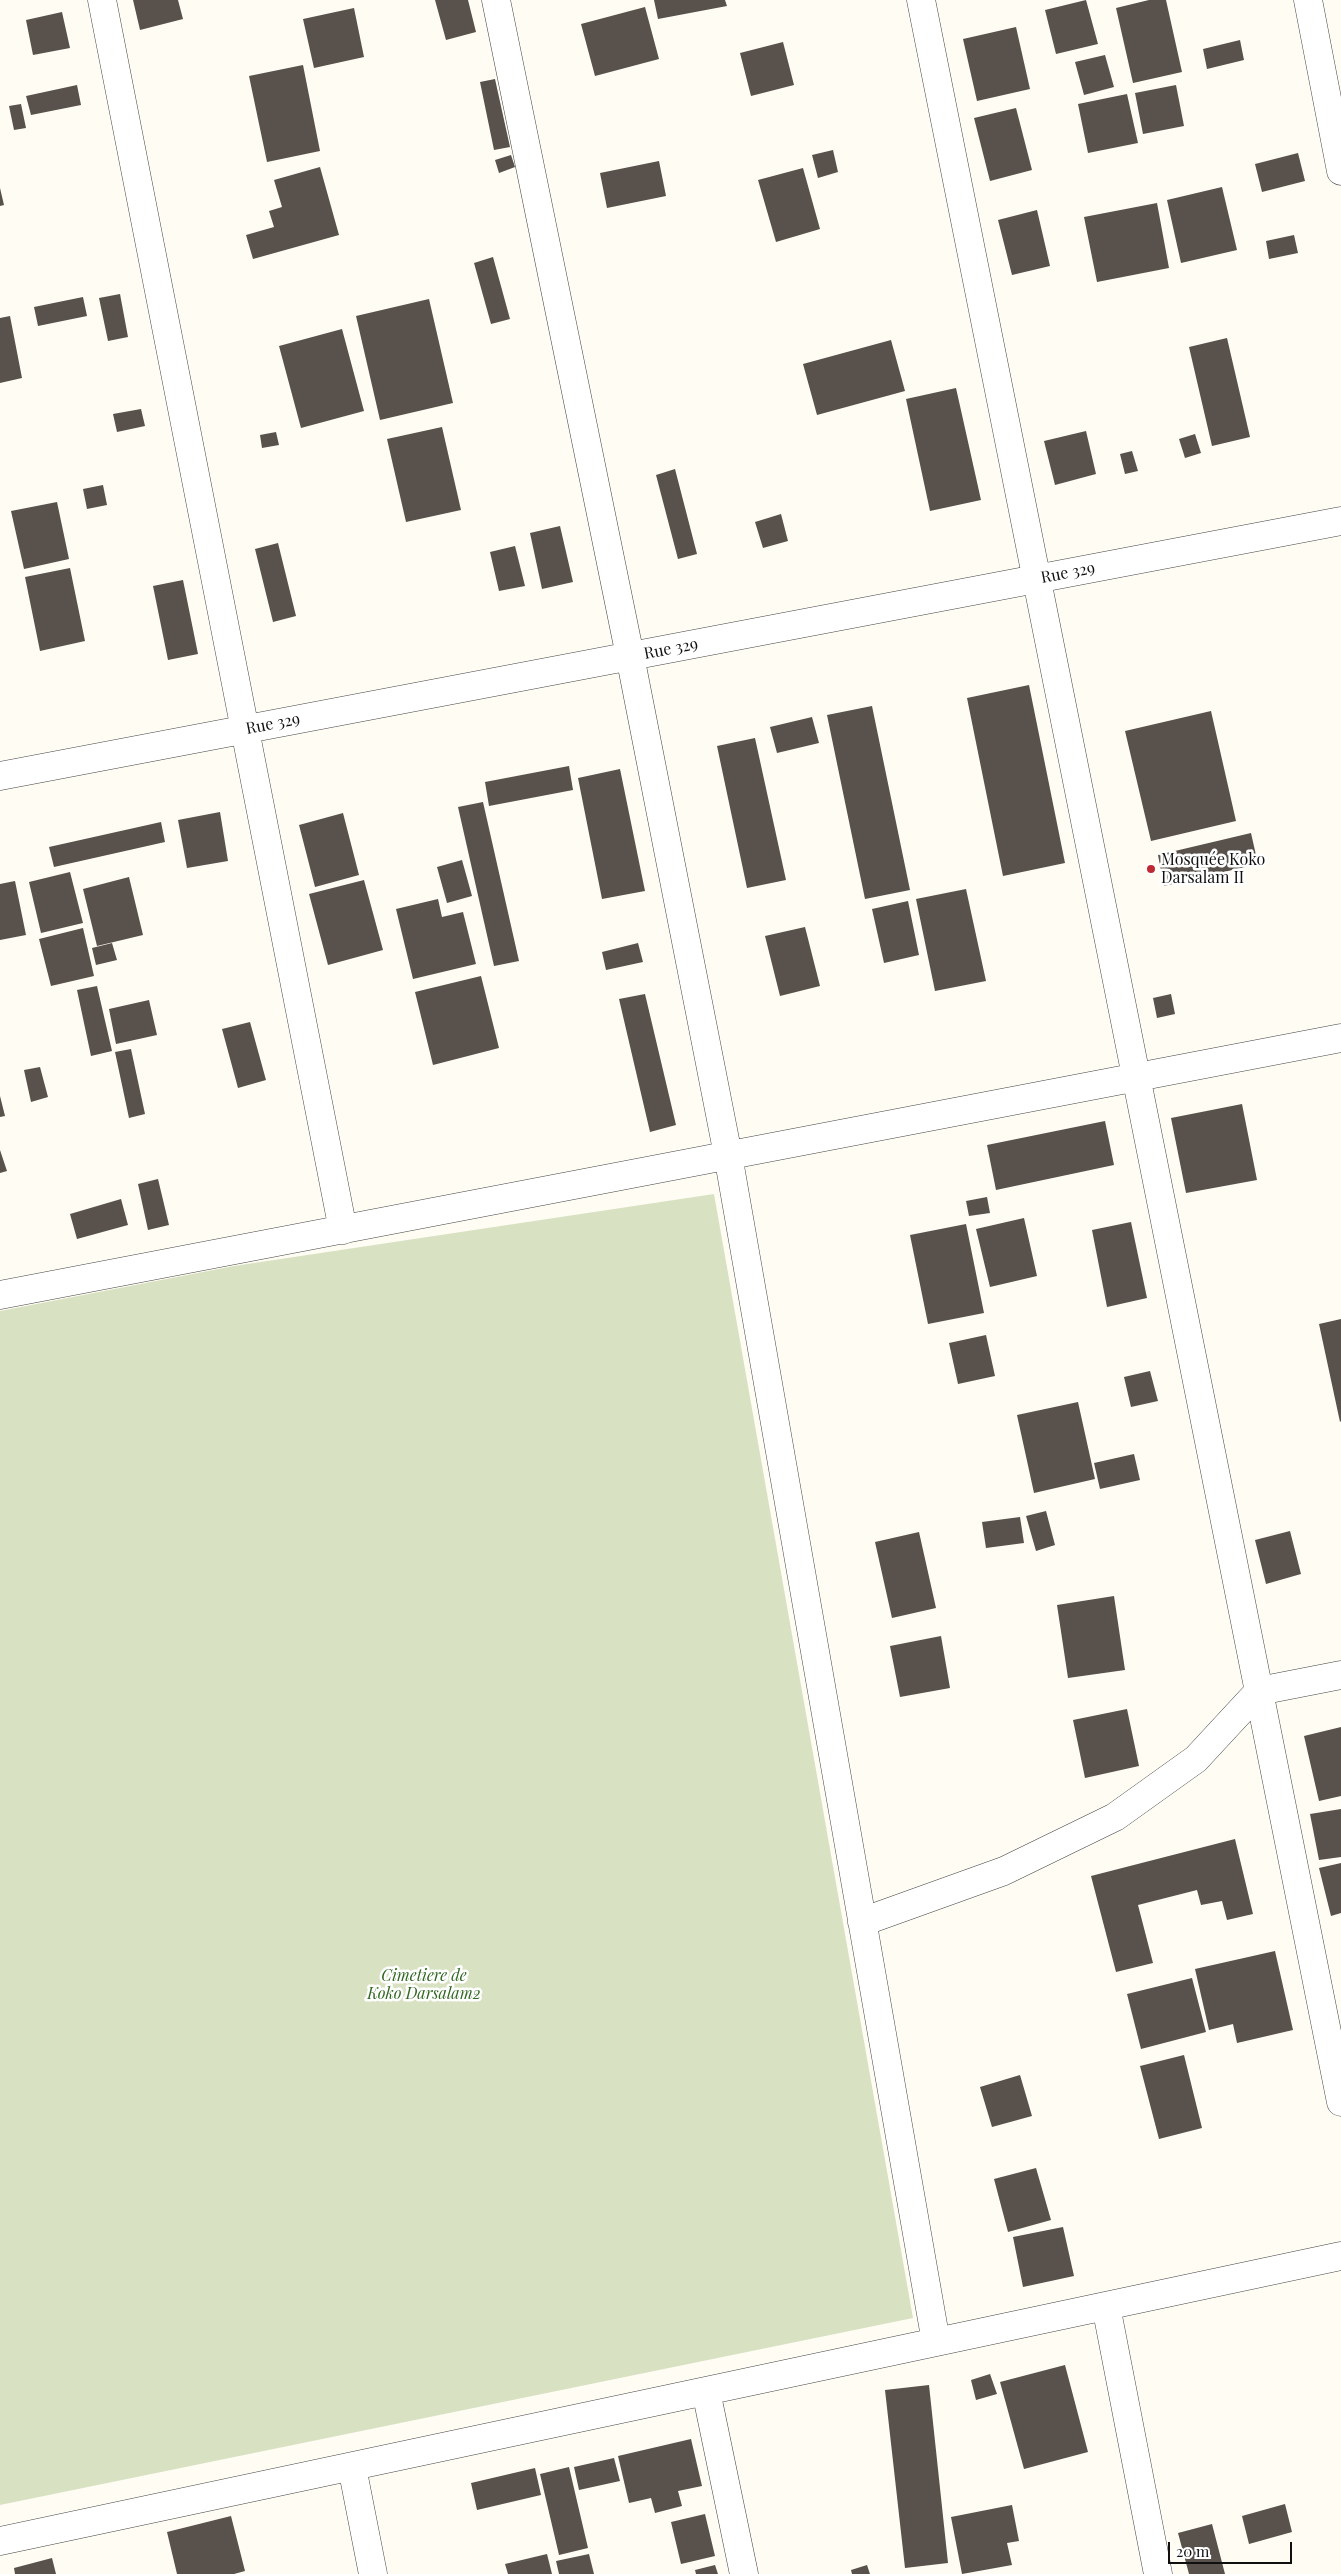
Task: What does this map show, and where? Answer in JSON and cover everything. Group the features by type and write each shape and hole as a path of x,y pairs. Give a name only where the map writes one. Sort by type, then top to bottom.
{"street":[{"path":"102,0 343,1230"},
{"path":"496,0 630,656 728,1156 936,2342"},
{"path":"921,0 1341,2102"},
{"path":"1308,0 1341,171"},
{"name":"Rue 329","path":"0,776 1341,521"},
{"path":"0,1295 1341,1038"},
{"path":"862,1922 1004,1871 1115,1817 1196,1759 1259,1691 1341,1675"},
{"path":"0,2541 1341,2256"},
{"path":"1106,2306 1158,2574"},
{"path":"706,2391 744,2574"},
{"path":"352,2467 373,2574"}],"green space":[{"name":"Cimetiere de Koko Darsalam2","path":"714,1194 913,2318 0,2505 0,1311 234,1266"}],"building":[{"path":"133,0 178,0 183,19 140,30"},
{"path":"435,0 468,0 476,32 446,40"},
{"path":"654,0 725,0 727,6 658,19"},
{"path":"1086,0 1098,44 1056,54 1045,10"},
{"path":"1149,0 1166,0 1182,72 1133,83 1116,8"},
{"path":"645,7 659,59 595,76 581,24"},
{"path":"354,8 364,57 314,68 303,19"},
{"path":"62,12 70,48 33,55 26,20"},
{"path":"1016,27 1030,89 977,101 963,39"},
{"path":"1240,40 1244,60 1207,69 1203,49"},
{"path":"783,42 794,85 751,96 740,53"},
{"path":"1105,55 1114,87 1084,95 1075,62"},
{"path":"303,65 320,151 267,162 249,76"},
{"path":"495,79 510,147 494,150 480,82"},
{"path":"77,85 81,105 31,115 26,96"},
{"path":"1176,85 1184,126 1143,134 1135,93"},
{"path":"1127,94 1138,143 1088,153 1078,104"},
{"path":"21,104 26,128 14,130 9,106"},
{"path":"1016,108 1032,170 990,181 974,118"},
{"path":"833,150 838,172 818,178 812,155"},
{"path":"1298,153 1305,181 1262,192 1255,164"},
{"path":"511,155 515,167 499,173 495,160"},
{"path":"659,161 666,196 607,208 600,173"},
{"path":"320,167 339,235 253,259 246,235 274,227 269,211 282,207 274,180"},
{"path":"803,168 820,229 776,242 758,180"},
{"path":"1222,187 1237,250 1181,263 1167,200"},
{"path":"0,188 4,205 0,206"},
{"path":"1157,203 1169,268 1097,282 1084,217"},
{"path":"1037,210 1050,266 1012,275 998,220"},
{"path":"1294,235 1298,253 1269,259 1266,241"},
{"path":"493,257 510,319 491,324 474,263"},
{"path":"120,294 128,337 108,341 99,298"},
{"path":"83,297 87,316 38,326 34,307"},
{"path":"429,299 453,403 380,420 356,316"},
{"path":"10,316 22,378 0,383 0,318"},
{"path":"342,329 364,411 301,428 279,346"},
{"path":"1227,338 1250,437 1212,446 1189,347"},
{"path":"891,340 905,391 817,415 803,364"},
{"path":"956,388 981,500 930,511 906,399"},
{"path":"141,409 145,426 117,432 113,414"},
{"path":"442,427 461,510 406,522 387,439"},
{"path":"1086,431 1096,474 1055,485 1044,441"},
{"path":"276,432 279,445 262,448 260,435"},
{"path":"1195,434 1201,453 1185,458 1179,439"},
{"path":"1132,451 1138,471 1125,474 1120,454"},
{"path":"675,469 697,554 678,559 656,475"},
{"path":"103,485 107,505 87,509 83,489"},
{"path":"57,502 69,559 24,569 11,511"},
{"path":"781,514 788,541 763,548 755,522"},
{"path":"560,526 573,582 542,589 530,533"},
{"path":"278,543 296,616 273,622 255,549"},
{"path":"515,546 525,586 499,591 490,552"},
{"path":"70,568 85,641 40,651 25,577"},
{"path":"183,580 198,654 168,660 153,586"},
{"path":"1029,685 1065,863 1003,876 967,698"},
{"path":"872,706 910,890 865,899 827,715"},
{"path":"1211,711 1236,821 1151,841 1125,731"},
{"path":"812,717 819,743 777,753 770,727"},
{"path":"755,738 786,880 747,888 717,746"},
{"path":"569,766 573,790 489,806 485,782"},
{"path":"620,769 645,891 602,899 578,778"},
{"path":"483,802 519,961 494,966 458,807"},
{"path":"220,812 228,861 187,868 178,820"},
{"path":"343,813 359,875 315,887 299,825"},
{"path":"161,822 165,842 54,867 49,847"},
{"path":"1251,833 1258,864 1164,886 1158,855"},
{"path":"462,860 472,896 447,903 437,867"},
{"path":"70,872 83,923 41,933 29,882"},
{"path":"129,877 143,935 97,946 83,889"},
{"path":"364,880 383,950 328,965 309,894"},
{"path":"15,881 26,935 0,940 0,884"},
{"path":"966,889 986,981 935,991 916,899"},
{"path":"438,899 442,917 463,912 476,964 413,979 396,909"},
{"path":"908,901 919,955 884,963 872,909"},
{"path":"805,927 820,986 780,996 765,936"},
{"path":"83,928 94,976 51,986 39,939"},
{"path":"112,943 117,960 96,965 92,948"},
{"path":"638,943 643,962 606,970 602,952"},
{"path":"481,976 499,1048 433,1065 415,992"},
{"path":"97,986 112,1051 91,1056 77,990"},
{"path":"645,994 676,1125 650,1132 619,999"},
{"path":"1171,994 1175,1014 1157,1018 1153,998"},
{"path":"149,1000 157,1035 116,1044 109,1009"},
{"path":"250,1022 266,1080 238,1088 222,1029"},
{"path":"131,1049 145,1114 129,1118 115,1052"},
{"path":"40,1067 48,1097 31,1102 24,1070"},
{"path":"0,1096 5,1116 0,1117"},
{"path":"1242,1104 1257,1180 1186,1193 1171,1118"},
{"path":"1105,1121 1114,1165 996,1190 987,1145"},
{"path":"0,1150 7,1171 0,1173"},
{"path":"158,1179 169,1225 148,1230 138,1184"},
{"path":"987,1197 990,1213 969,1216 966,1201"},
{"path":"121,1199 128,1225 77,1239 70,1214"},
{"path":"1024,1218 1037,1276 990,1287 976,1229"},
{"path":"1131,1222 1147,1298 1107,1307 1092,1230"},
{"path":"966,1224 984,1313 928,1324 910,1235"},
{"path":"1341,1319 1341,1421 1340,1422 1319,1324"},
{"path":"986,1335 995,1376 958,1384 949,1343"},
{"path":"1150,1371 1158,1401 1131,1407 1124,1377"},
{"path":"1078,1402 1095,1479 1034,1493 1017,1415"},
{"path":"1134,1454 1140,1480 1100,1489 1094,1463"},
{"path":"1046,1511 1055,1545 1036,1551 1026,1516"},
{"path":"1020,1517 1024,1543 986,1548 982,1522"},
{"path":"1290,1531 1301,1574 1266,1584 1255,1540"},
{"path":"919,1532 936,1608 892,1618 875,1542"},
{"path":"1114,1596 1125,1670 1068,1678 1057,1605"},
{"path":"941,1636 950,1688 900,1697 890,1646"},
{"path":"1127,1709 1139,1766 1085,1778 1073,1720"},
{"path":"1341,1727 1341,1796 1319,1801 1304,1736"},
{"path":"1341,1809 1341,1857 1319,1860 1310,1814"},
{"path":"1235,1839 1253,1914 1227,1920 1222,1901 1201,1905 1197,1890 1138,1905 1153,1963 1116,1972 1091,1876"},
{"path":"1341,1863 1341,1913 1331,1916 1319,1868"},
{"path":"1275,1951 1293,2030 1237,2043 1233,2024 1209,2030 1195,1969"},
{"path":"1192,1978 1206,2032 1141,2049 1127,1994"},
{"path":"1184,2055 1202,2128 1159,2139 1140,2066"},
{"path":"1020,2075 1032,2116 992,2127 980,2087"},
{"path":"1036,2168 1051,2220 1008,2232 994,2179"},
{"path":"1063,2227 1074,2276 1023,2287 1013,2237"},
{"path":"1065,2365 1088,2452 1024,2469 1000,2382"},
{"path":"990,2374 997,2394 976,2400 971,2380"},
{"path":"929,2385 948,2563 905,2568 885,2390"},
{"path":"691,2439 702,2486 678,2491 682,2506 655,2513 651,2498 629,2503 618,2456"},
{"path":"614,2458 620,2481 579,2490 574,2467"},
{"path":"569,2467 588,2548 559,2555 540,2474"},
{"path":"535,2468 541,2495 477,2510 471,2483"},
{"path":"1285,2504 1292,2532 1249,2544 1242,2516"},
{"path":"1012,2505 1019,2541 1007,2543 1012,2565 962,2574 951,2517"},
{"path":"705,2514 715,2556 681,2564 671,2522"},
{"path":"231,2516 245,2571 234,2574 177,2574 167,2532"},
{"path":"1212,2524 1225,2574 1189,2574 1178,2533"},
{"path":"547,2554 552,2574 508,2574 505,2564"},
{"path":"589,2554 594,2574 559,2574 556,2561"},
{"path":"52,2558 56,2574 15,2574 14,2568"},
{"path":"715,2565 718,2574 696,2574 695,2570"},
{"path":"867,2565 870,2574 852,2574 851,2570"}],"place":[{"name":"Mosquée Koko Darsalam II","path":"1151,869"}]}
